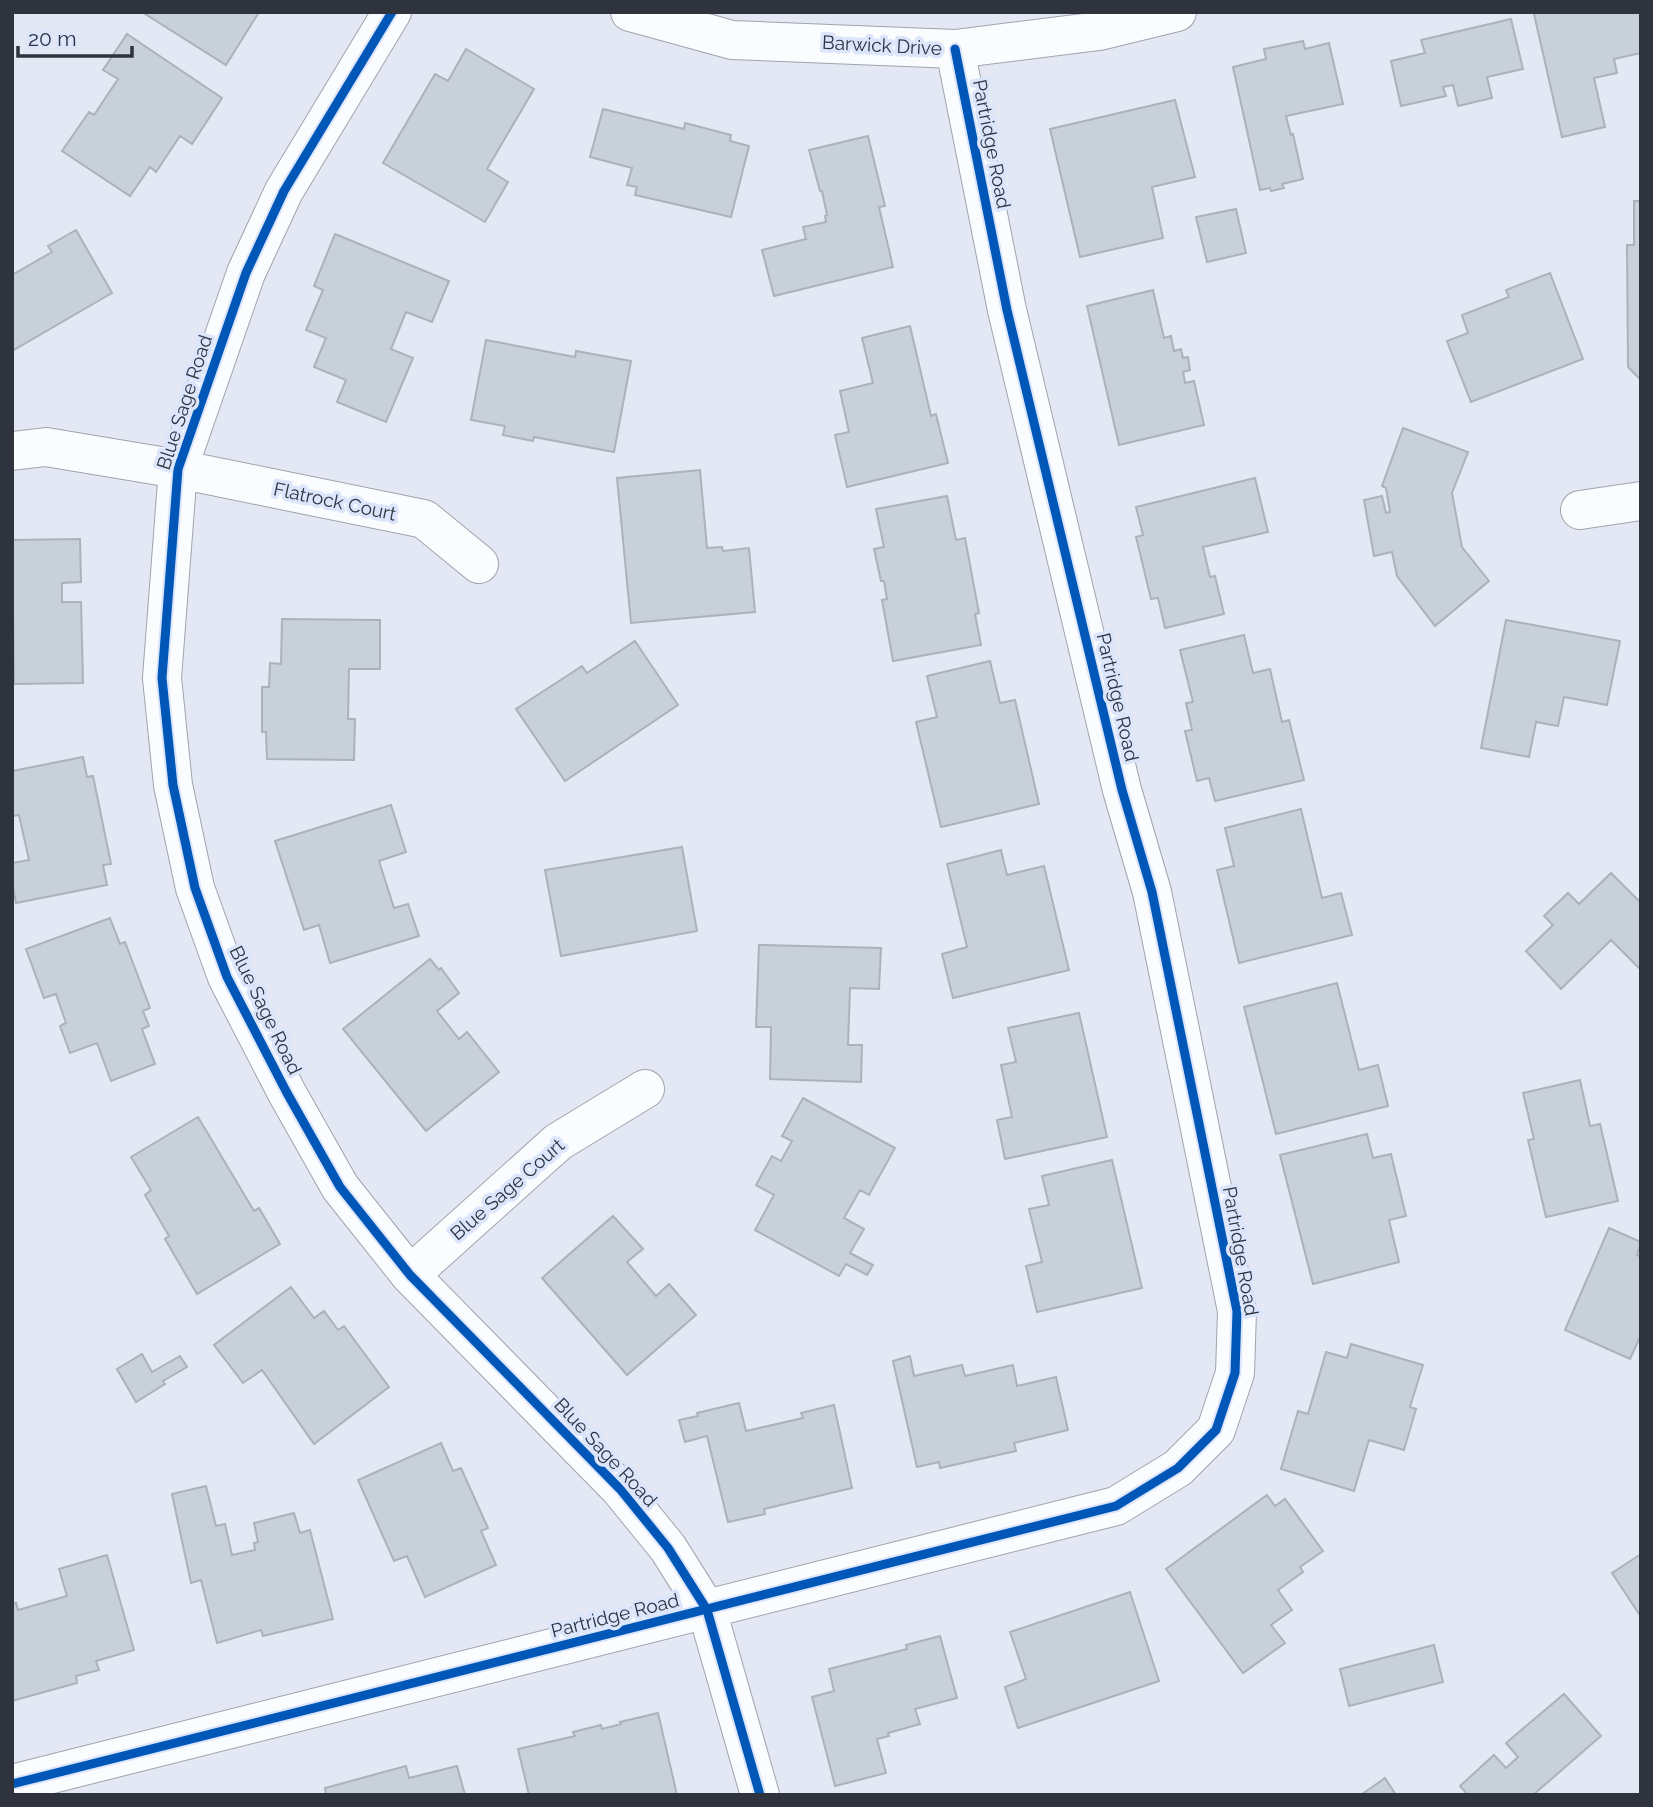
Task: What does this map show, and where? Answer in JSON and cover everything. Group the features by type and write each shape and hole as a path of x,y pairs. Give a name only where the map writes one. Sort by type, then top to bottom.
{"street":[{"name":"Blue Sage Road","path":"392,12 284,191 246,273 178,469 162,678 173,785 195,888 227,977 287,1093 340,1187 410,1275 620,1489 668,1548 707,1610 760,1795"},
{"name":"Barwick Drive","path":"630,12 732,40 955,49 1099,30 1177,12"},
{"name":"Partridge Road","path":"12,1784 1116,1506 1178,1468 1216,1430 1235,1373 1237,1311 1152,892 1122,790 1007,310 955,49"},
{"name":"Flatrock Court","path":"12,451 46,447 178,469 424,519 479,564"},
{"path":"1580,510 1641,501"},
{"name":"Blue Sage Court","path":"410,1275 558,1142 645,1089"}],"building":[{"path":"142,12 259,12 226,65"},
{"path":"1641,12 1641,53 1614,59 1617,73 1594,78 1605,127 1562,137 1534,14"},
{"path":"1511,19 1523,69 1487,77 1492,98 1458,106 1453,85 1443,87 1446,96 1401,106 1391,61 1425,53 1421,40"},
{"path":"127,34 222,98 192,144 180,136 156,172 150,167 130,196 62,151 89,112 94,115 118,79 103,70"},
{"path":"1303,41 1305,49 1329,43 1343,104 1286,116 1303,179 1282,184 1284,188 1260,190 1233,67 1266,59 1264,49"},
{"path":"466,49 534,89 487,169 508,182 485,222 383,163 435,74 448,81"},
{"path":"1175,100 1195,177 1152,187 1163,238 1080,257 1050,129"},
{"path":"603,109 684,129 685,123 731,135 730,141 749,146 731,217 635,195 637,187 627,185 632,168 590,157"},
{"path":"868,136 885,206 879,207 893,267 774,296 762,250 806,239 803,227 826,222 822,191 809,150"},
{"path":"1634,201 1641,201 1641,380 1628,367 1627,245 1634,245"},
{"path":"1236,209 1246,253 1207,262 1196,217"},
{"path":"76,230 112,293 12,351 12,275 52,252 48,246"},
{"path":"335,234 449,281 432,322 406,312 391,349 413,358 386,422 337,402 346,380 314,367 326,338 306,330 323,290 314,286"},
{"path":"1550,273 1583,359 1471,402 1447,341 1468,333 1462,315 1509,297 1506,290"},
{"path":"1153,290 1164,338 1171,336 1174,351 1181,349 1183,358 1188,357 1190,370 1183,372 1185,383 1194,381 1204,425 1119,445 1087,306"},
{"path":"910,326 931,416 936,414 948,463 847,487 835,435 849,432 840,391 873,383 862,338"},
{"path":"486,340 575,357 576,351 631,361 614,452 534,437 533,441 503,435 505,426 471,420"},
{"path":"1403,428 1468,452 1452,493 1462,547 1489,581 1435,626 1397,576 1392,552 1374,556 1364,500 1382,496 1386,513 1390,512 1386,488 1382,486"},
{"path":"700,470 707,548 722,547 723,551 749,548 755,612 631,623 617,478"},
{"path":"1255,478 1268,532 1203,547 1210,577 1215,576 1224,614 1165,628 1158,598 1151,599 1136,537 1143,535 1136,507"},
{"path":"947,496 956,540 965,538 979,613 975,614 981,645 893,661 882,600 887,599 884,581 881,581 874,549 884,547 876,509"},
{"path":"80,539 81,582 62,583 62,602 81,602 83,683 14,684 12,540"},
{"path":"282,619 380,620 380,669 349,669 348,719 355,719 354,760 267,759 266,732 262,732 262,687 269,687 270,663 281,664"},
{"path":"1506,620 1620,641 1607,705 1564,697 1558,726 1536,722 1529,757 1481,748"},
{"path":"1244,635 1253,673 1270,669 1282,722 1289,720 1304,780 1215,801 1209,778 1197,781 1185,731 1192,730 1186,703 1193,702 1180,650"},
{"path":"635,641 678,705 565,781 516,709 582,666 587,673"},
{"path":"990,661 1000,703 1015,700 1039,804 941,827 916,722 937,717 927,676"},
{"path":"83,757 87,777 93,776 111,864 103,865 107,885 16,903 12,863 29,860 19,815 12,816 12,771"},
{"path":"391,805 406,852 379,861 394,908 408,904 419,936 330,963 319,925 304,930 275,841"},
{"path":"1301,809 1322,898 1341,893 1352,935 1239,963 1217,870 1234,866 1225,828"},
{"path":"682,847 697,931 561,956 545,870"},
{"path":"1001,850 1007,875 1044,866 1069,970 953,998 942,954 967,947 947,864"},
{"path":"1611,873 1641,903 1641,970 1611,940 1561,989 1526,951 1553,925 1544,916 1568,893 1579,904"},
{"path":"110,918 120,944 125,942 150,1008 143,1011 149,1026 142,1029 155,1064 111,1081 97,1043 70,1053 60,1026 66,1023 56,994 44,998 26,949"},
{"path":"759,945 881,948 879,989 850,988 848,1045 862,1045 861,1082 770,1079 771,1027 756,1027"},
{"path":"430,959 439,970 441,968 459,993 437,1011 459,1039 467,1032 499,1072 426,1131 343,1029"},
{"path":"1337,983 1359,1070 1378,1065 1388,1106 1276,1134 1244,1007"},
{"path":"1079,1013 1107,1137 1005,1159 997,1120 1012,1117 1001,1065 1016,1062 1008,1028"},
{"path":"1580,1080 1590,1126 1600,1124 1618,1201 1546,1217 1528,1140 1534,1139 1523,1093"},
{"path":"803,1098 895,1148 869,1195 860,1190 844,1218 864,1229 850,1253 873,1265 867,1275 846,1264 839,1276 755,1230 774,1195 756,1185 772,1156 781,1161 792,1141 782,1136"},
{"path":"198,1117 254,1211 259,1208 280,1244 197,1294 165,1239 169,1236 145,1195 151,1190 131,1157"},
{"path":"1367,1134 1373,1158 1391,1154 1406,1216 1389,1220 1399,1262 1313,1284 1280,1155"},
{"path":"1112,1160 1142,1288 1037,1312 1026,1266 1042,1262 1029,1209 1049,1205 1042,1176"},
{"path":"613,1216 643,1249 627,1262 656,1296 669,1284 696,1315 627,1375 542,1278"},
{"path":"1609,1228 1641,1242 1637,1255 1641,1257 1641,1335 1630,1359 1565,1330"},
{"path":"291,1287 314,1318 324,1311 338,1330 344,1326 389,1387 314,1444 262,1370 243,1383 214,1345"},
{"path":"1351,1344 1423,1365 1410,1407 1416,1409 1404,1450 1369,1440 1354,1491 1281,1469 1298,1411 1308,1414 1326,1352 1347,1358"},
{"path":"142,1354 152,1372 180,1356 187,1367 136,1402 117,1369"},
{"path":"910,1356 914,1376 962,1365 965,1376 1013,1365 1017,1386 1056,1377 1068,1430 1014,1443 1016,1451 940,1468 939,1462 917,1467 893,1361"},
{"path":"739,1403 746,1431 803,1418 801,1413 834,1405 852,1488 764,1509 765,1514 728,1522 707,1436 685,1442 679,1420"},
{"path":"441,1443 453,1471 461,1468 488,1528 481,1531 496,1565 425,1597 407,1556 394,1561 358,1480"},
{"path":"206,1486 216,1526 225,1524 232,1555 255,1550 254,1543 258,1542 254,1523 294,1513 300,1533 310,1530 333,1619 263,1636 261,1630 217,1643 201,1580 191,1583 172,1494"},
{"path":"1267,1495 1275,1506 1285,1499 1323,1551 1300,1567 1303,1572 1278,1590 1292,1610 1271,1625 1285,1643 1243,1673 1166,1569"},
{"path":"1641,1554 1641,1617 1612,1573"},
{"path":"107,1555 134,1650 96,1661 99,1670 76,1676 77,1683 12,1701 12,1604 16,1603 18,1610 67,1596 59,1569"},
{"path":"1130,1592 1159,1681 1018,1728 1005,1687 1026,1679 1010,1632"},
{"path":"940,1636 957,1698 915,1709 920,1724 877,1739 886,1773 835,1786 812,1697 834,1691 829,1669 907,1649 906,1645"},
{"path":"1434,1645 1443,1682 1349,1706 1340,1669"},
{"path":"1564,1694 1601,1736 1533,1795 1468,1795 1460,1786 1494,1755 1506,1768 1518,1757 1506,1743"},
{"path":"658,1713 677,1795 529,1795 518,1749 575,1736 573,1732 601,1725 602,1729"},
{"path":"406,1766 409,1778 457,1766 465,1795 326,1795 325,1788"},
{"path":"1385,1778 1396,1795 1361,1795"}],"cycle path":[{"path":"392,12 284,191 246,273 178,469 162,678 173,785 195,888 227,977 287,1093 340,1187 410,1275 620,1489 668,1548 707,1610 760,1795"},
{"path":"12,1784 1116,1506 1178,1468 1216,1430 1235,1373 1237,1311 1152,892 1122,790 1007,310 955,49"}]}
